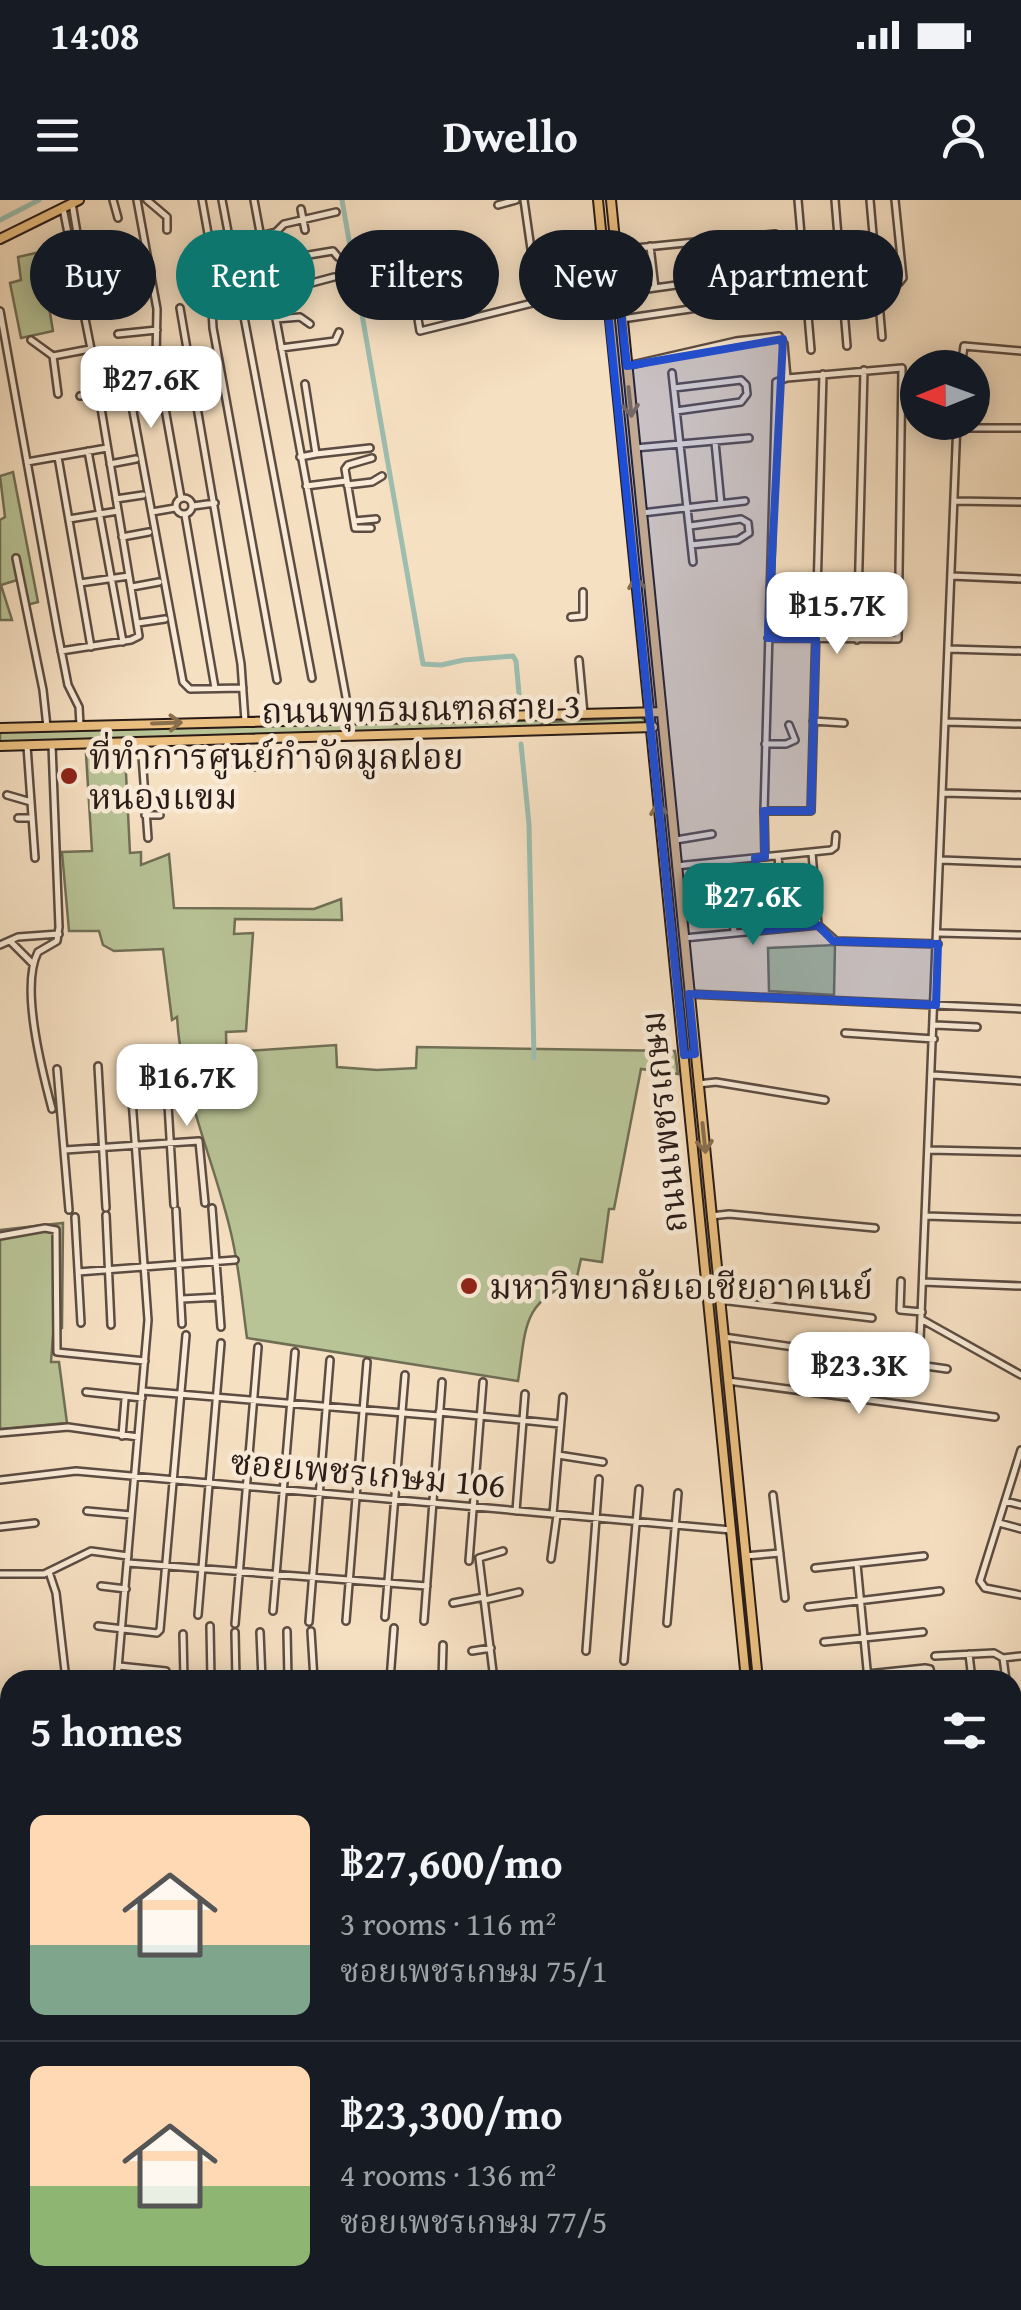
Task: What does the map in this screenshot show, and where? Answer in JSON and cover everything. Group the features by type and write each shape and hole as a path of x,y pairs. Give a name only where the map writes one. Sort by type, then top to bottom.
{"main road":[{"name":"ถนนเพชรเกษม","path":"598,200 601,230"},
{"name":"ถนนเพชรเกษม","path":"611,200 614,230"},
{"path":"0,239 76,202"},
{"name":"ถนนเพชรเกษม","path":"609,320 745,1670"},
{"name":"ถนนเพชรเกษม","path":"622,320 757,1670"},
{"path":"628,713 643,699 646,688"},
{"name":"ถนนพุทธมณฑลสาย 3","path":"0,728 662,712"},
{"path":"539,715 546,724 540,732"},
{"name":"ถนนพุทธมณฑลสาย 3","path":"0,746 663,727"},
{"path":"625,730 644,736 652,748"},
{"path":"684,1054 695,1054"},
{"path":"712,1336 724,1336"}],"street":[{"path":"113,200 118,218"},
{"path":"137,200 156,305 156,358 180,498 176,508 179,514 186,515"},
{"path":"148,200 167,217 168,230"},
{"path":"202,200 220,295 212,310 213,328 277,680"},
{"path":"222,200 312,678"},
{"path":"254,200 259,230"},
{"path":"498,205 516,200"},
{"path":"524,200 528,230"},
{"path":"798,200 801,230"},
{"path":"835,200 837,230"},
{"path":"870,200 872,230"},
{"path":"895,200 898,230"},
{"path":"76,202 78,230"},
{"path":"62,208 67,230"},
{"path":"301,209 305,230"},
{"path":"278,230 284,224 336,212"},
{"path":"653,246 778,235 782,267 777,271 655,288 653,271"},
{"path":"315,282 334,277"},
{"path":"0,311 61,651 80,725"},
{"path":"61,651 137,638 85,320"},
{"path":"182,320 215,503 244,688 245,721"},
{"path":"276,320 350,719"},
{"path":"302,320 310,324"},
{"path":"418,320 420,331 468,320"},
{"path":"808,320 811,350"},
{"path":"845,320 847,346"},
{"path":"880,320 882,336"},
{"path":"118,334 157,330"},
{"path":"281,348 335,340 339,332"},
{"path":"627,366 780,336 787,378"},
{"path":"31,340 53,356 58,394"},
{"path":"963,350 964,346 1021,351"},
{"path":"53,356 90,349"},
{"path":"156,358 131,362 125,368 182,682 190,689 244,688"},
{"path":"158,372 189,367"},
{"path":"765,857 768,638 776,386 778,380 787,378 900,367 904,371 899,634 894,641 768,638"},
{"path":"857,640 864,370"},
{"path":"672,373 693,562"},
{"path":"764,811 811,811 823,374"},
{"path":"674,388 741,380 747,394 741,402 676,410"},
{"path":"305,384 316,454"},
{"path":"80,396 97,394"},
{"path":"990,427 1021,428"},
{"path":"635,448 749,438"},
{"path":"919,1365 956,440"},
{"path":"715,441 721,504"},
{"path":"27,462 106,448"},
{"path":"300,457 370,448"},
{"path":"88,451 123,642"},
{"path":"58,457 92,646"},
{"path":"371,528 356,528 345,469 372,458"},
{"path":"110,464 136,459"},
{"path":"306,486 368,484 382,476"},
{"path":"116,500 143,495"},
{"path":"180,498 190,500 192,506"},
{"path":"642,513 745,501"},
{"path":"953,501 1021,502"},
{"path":"215,503 192,506 186,515 215,688"},
{"path":"152,512 176,508"},
{"path":"69,519 118,511"},
{"path":"354,522 376,519"},
{"path":"689,526 741,519 748,523 749,533 744,538 691,545"},
{"path":"122,537 149,532"},
{"path":"16,558 47,726"},
{"path":"80,583 129,576"},
{"path":"951,576 1021,579"},
{"path":"131,587 159,582"},
{"path":"571,617 583,616 583,592"},
{"path":"136,623 164,619"},
{"path":"948,649 1021,652"},
{"path":"579,660 584,714"},
{"path":"814,721 844,723"},
{"path":"946,722 1021,724"},
{"path":"766,744 795,740 789,724"},
{"path":"227,740 229,762 254,767"},
{"path":"140,742 148,838"},
{"path":"52,745 58,934 57,941 38,952 32,964 35,1030 52,1109"},
{"path":"27,746 34,858"},
{"path":"943,792 1021,795"},
{"path":"7,795 31,802"},
{"path":"145,815 160,815"},
{"path":"18,818 32,818"},
{"path":"674,841 712,834"},
{"path":"676,866 834,849 836,834"},
{"path":"812,852 818,924 836,941 938,944"},
{"path":"778,856 784,928"},
{"path":"755,858 761,930"},
{"path":"942,860 1021,863"},
{"path":"727,861 734,932"},
{"path":"684,938 818,924"},
{"path":"938,933 1021,936"},
{"path":"0,945 27,935 58,934"},
{"path":"9,940 32,964"},
{"path":"690,994 1021,1009"},
{"path":"935,1025 977,1027"},
{"path":"845,1033 934,1039"},
{"path":"165,1054 182,1324"},
{"path":"98,1066 110,1325"},
{"path":"57,1069 69,1210"},
{"path":"118,1670 147,1334 130,1072"},
{"path":"933,1075 1021,1081"},
{"path":"698,1084 716,1082 825,1100"},
{"path":"66,1150 201,1143 206,1203"},
{"path":"930,1150 1021,1152"},
{"path":"212,1208 220,1328"},
{"path":"711,1216 729,1214 876,1228"},
{"path":"926,1216 1021,1219"},
{"path":"75,1217 81,1324"},
{"path":"0,1236 45,1228 56,1230 57,1352 145,1361"},
{"path":"78,1272 234,1260"},
{"path":"901,1281 900,1310 922,1316 1021,1376"},
{"path":"923,1282 1021,1286"},
{"path":"180,1299 218,1297"},
{"path":"720,1300 872,1318"},
{"path":"98,1626 160,1632 186,1335"},
{"path":"724,1336 947,1369"},
{"path":"198,1615 222,1343"},
{"path":"236,1624 258,1347"},
{"path":"273,1611 295,1352"},
{"path":"309,1622 330,1360"},
{"path":"346,1621 368,1362"},
{"path":"385,1617 405,1376"},
{"path":"424,1621 442,1382"},
{"path":"469,1561 483,1382"},
{"path":"728,1382 995,1417"},
{"path":"86,1392 126,1398 181,1394 560,1424"},
{"path":"516,1511 525,1394"},
{"path":"551,1559 562,1397"},
{"path":"122,1436 126,1398"},
{"path":"0,1433 68,1427 138,1437"},
{"path":"1021,1450 980,1581 982,1585 1021,1595"},
{"path":"558,1455 603,1462"},
{"name":"ซอยเพชรเกษม 106","path":"0,1480 76,1472 732,1530"},
{"path":"586,1650 599,1478"},
{"path":"624,1660 639,1489"},
{"path":"667,1623 678,1492"},
{"path":"773,1495 784,1598"},
{"path":"1006,1501 1021,1505"},
{"path":"87,1512 131,1516"},
{"path":"0,1528 35,1523"},
{"path":"999,1523 1021,1529"},
{"path":"0,1574 17,1572 30,1576 49,1572 92,1551 166,1567 426,1586"},
{"path":"493,1670 479,1558 503,1551"},
{"path":"745,1556 780,1552"},
{"path":"815,1568 924,1556"},
{"path":"857,1564 867,1670"},
{"path":"49,1572 56,1593 65,1670"},
{"path":"100,1586 126,1589"},
{"path":"808,1607 940,1591"},
{"path":"453,1603 519,1592"},
{"path":"210,1626 211,1670"},
{"path":"391,1670 394,1628"},
{"path":"286,1631 288,1670"},
{"path":"311,1631 313,1670"},
{"path":"235,1632 236,1670"},
{"path":"260,1632 262,1670"},
{"path":"824,1642 923,1632"},
{"path":"183,1634 184,1670"},
{"path":"442,1670 443,1644"},
{"path":"472,1651 490,1648"},
{"path":"968,1654 970,1670"},
{"path":"935,1656 1021,1656"},
{"path":"1003,1658 1005,1670"},
{"path":"118,1666 156,1670"}],"highlighted area":[{"path":"619,290 627,366 783,339 768,638 816,639 811,811 764,811 765,857 755,858 761,930 818,925 833,941 938,944 936,1005 689,994 695,1054 684,1055 606,292"}],"green space":[{"path":"30,254 30,320 51,320 53,331 21,338 10,283 21,280 18,257"},
{"path":"13,472 38,602 27,605 17,580 1,585 12,620 0,620 0,520 5,517 0,476"},
{"path":"641,717 647,722 551,728 549,722"},
{"path":"541,720 540,726 0,743 0,732"},
{"path":"125,753 130,853 141,852 141,865 169,854 174,908 314,909 341,899 342,920 235,919 234,934 253,933 246,1031 226,1032 227,1079 246,1078 246,1051 336,1045 337,1067 377,1070 416,1068 417,1047 675,1051 678,1074 641,1069 614,1209 609,1209 602,1262 581,1259 576,1281 558,1289 536,1308 525,1332 518,1381 247,1338 233,1242 191,1098 177,1017 172,1020 163,949 114,951 103,945 99,931 69,931 62,852 92,851 86,754"},
{"path":"835,945 834,995 769,991 768,948"},
{"path":"63,1223 62,1328 53,1336 51,1362 59,1362 67,1423 0,1429 0,1230"}],"waterway":[{"path":"0,220 39,200"},
{"path":"342,200 423,664 513,656 520,704"},
{"path":"521,744 529,824 534,1058"}],"place":[{"name":"ที่ทำการศูนย์กำจัดมูลฝอย หนองแขม","path":"69,776"},
{"name":"มหาวิทยาลัยเอเชียอาคเนย์","path":"469,1286"}]}
